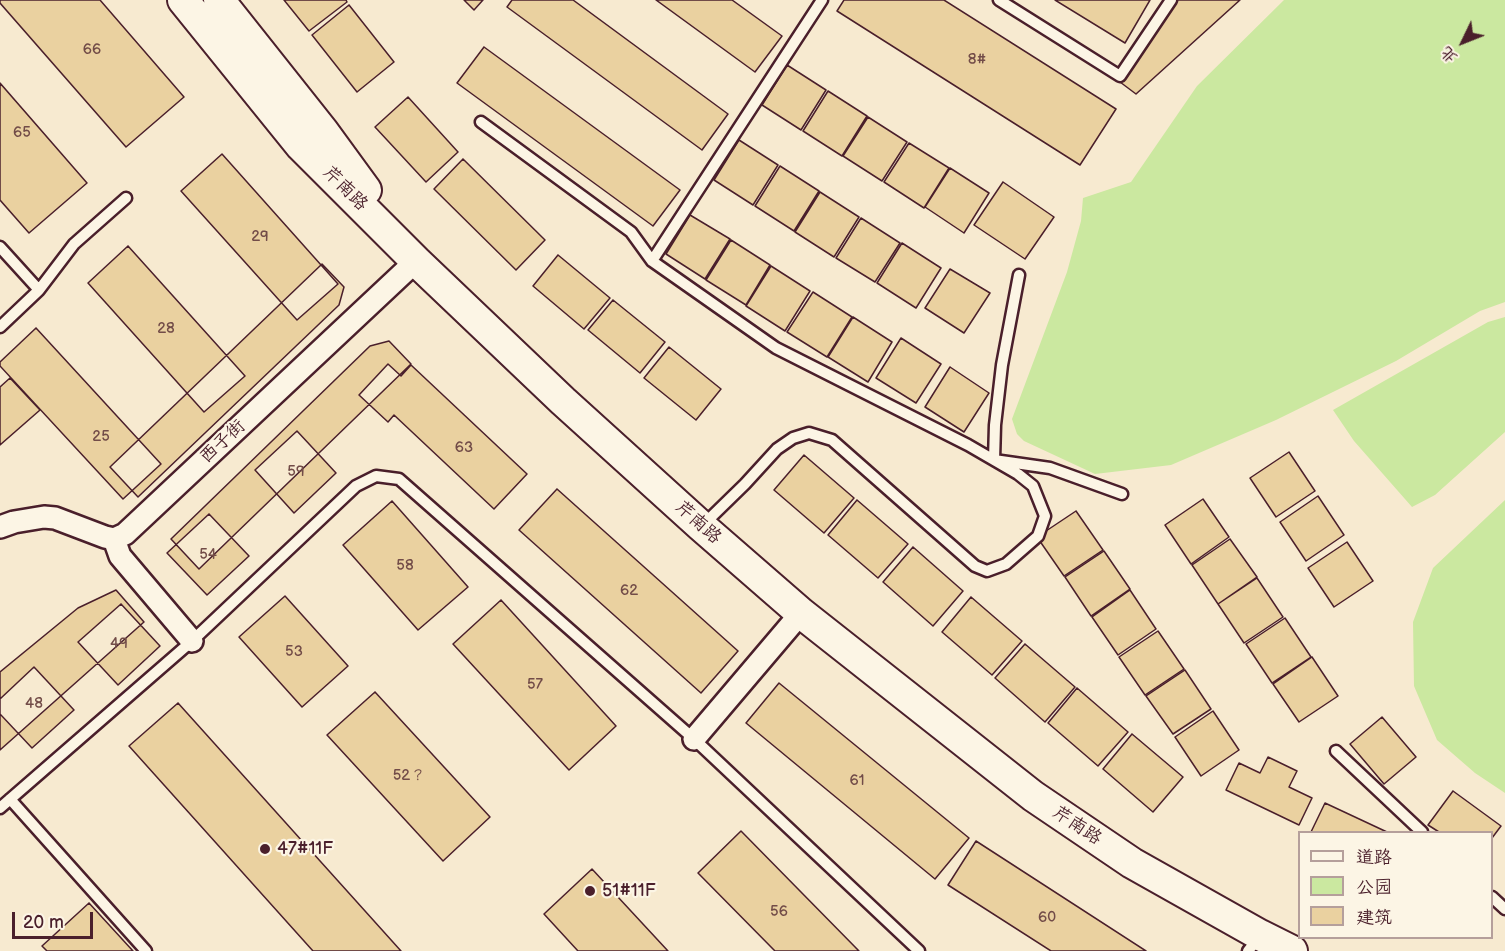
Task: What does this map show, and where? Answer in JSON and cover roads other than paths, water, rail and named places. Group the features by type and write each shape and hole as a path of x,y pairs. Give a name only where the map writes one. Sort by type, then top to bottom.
{"main road":[{"name":"芹南路","path":"183,0 301,146 416,261 563,401 801,613 1032,796 1254,943 1292,951"},
{"path":"219,0 323,131 416,261"}],"street":[{"name":"西子街","path":"114,538 125,534 138,523 416,261"},
{"path":"0,527 44,517 56,518 114,538 120,556 192,641"},
{"path":"694,739 801,613"}],"lane":[{"path":"652,261 822,0"},
{"path":"999,0 1120,76 1171,0"},
{"path":"481,122 631,232 652,261 776,348 1018,474 1033,486 1045,516 1038,536 1006,564 987,571 975,566 832,440 809,433 793,438 777,449 745,484 701,526"},
{"path":"0,327 39,290 74,244 126,198"},
{"path":"0,247 39,290"},
{"path":"994,460 995,425 1002,365 1019,275"},
{"path":"994,460 1050,468 1122,494"},
{"path":"0,808 192,641 356,486 376,476 399,479 694,739 919,951"},
{"path":"1336,751 1421,831"},
{"path":"10,799 146,951"},
{"path":"1493,899 1505,909"}],"place":[{"name":"47#11F","path":"265,849"},
{"name":"51#11F","path":"590,891"}]}
